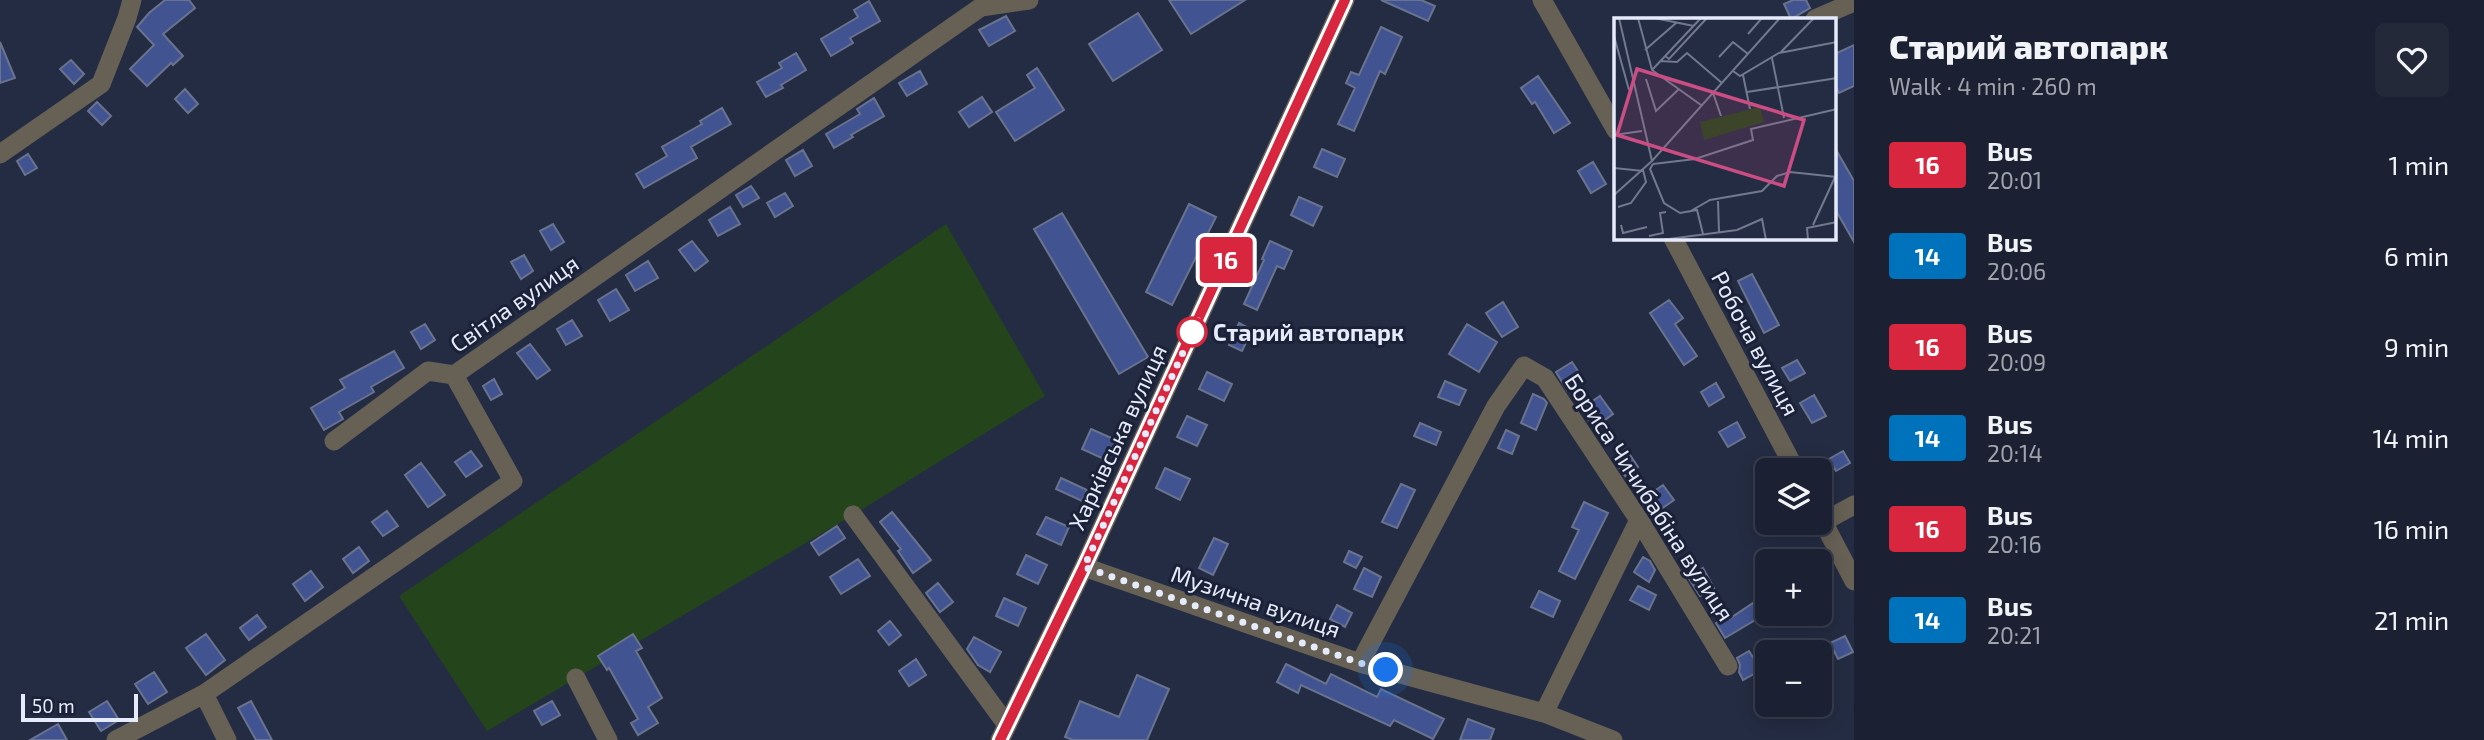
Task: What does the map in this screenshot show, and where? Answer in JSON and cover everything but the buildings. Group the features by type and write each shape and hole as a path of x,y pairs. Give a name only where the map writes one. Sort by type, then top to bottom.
{"street":[{"path":"0,155 101,84 132,0"},
{"name":"Світла вулиця","path":"116,740 204,694 513,481 454,375 981,7 1030,0"},
{"name":"Харківська вулиця","path":"1004,733 1084,567 1345,0"},
{"path":"1542,0 1614,120"},
{"path":"1817,18 1854,2"},
{"name":"Робоча вулиця","path":"1674,240 1789,458"},
{"name":"Бориса Чичибабіна вулиця","path":"1360,663 1496,406 1524,366 1545,378 1639,520 1728,666"},
{"path":"334,441 428,371 454,375"},
{"path":"1832,515 1854,505"},
{"path":"853,515 1004,733"},
{"path":"1544,713 1639,520"},
{"path":"1830,535 1854,581"},
{"name":"Музична вулиця","path":"1084,567 1360,663 1544,713 1613,740"},
{"path":"576,678 608,740"},
{"path":"204,694 228,740"}],"green space":[{"path":"946,224 1045,396 853,515 487,731 399,596"}],"bus line":[{"name":"16","path":"1000,740 1084,567 1345,0"}],"place":[{"name":"Старий автопарк","path":"1192,332"}],"route":[{"path":"1192,332 1198,320 1084,567 1386,670"}]}
